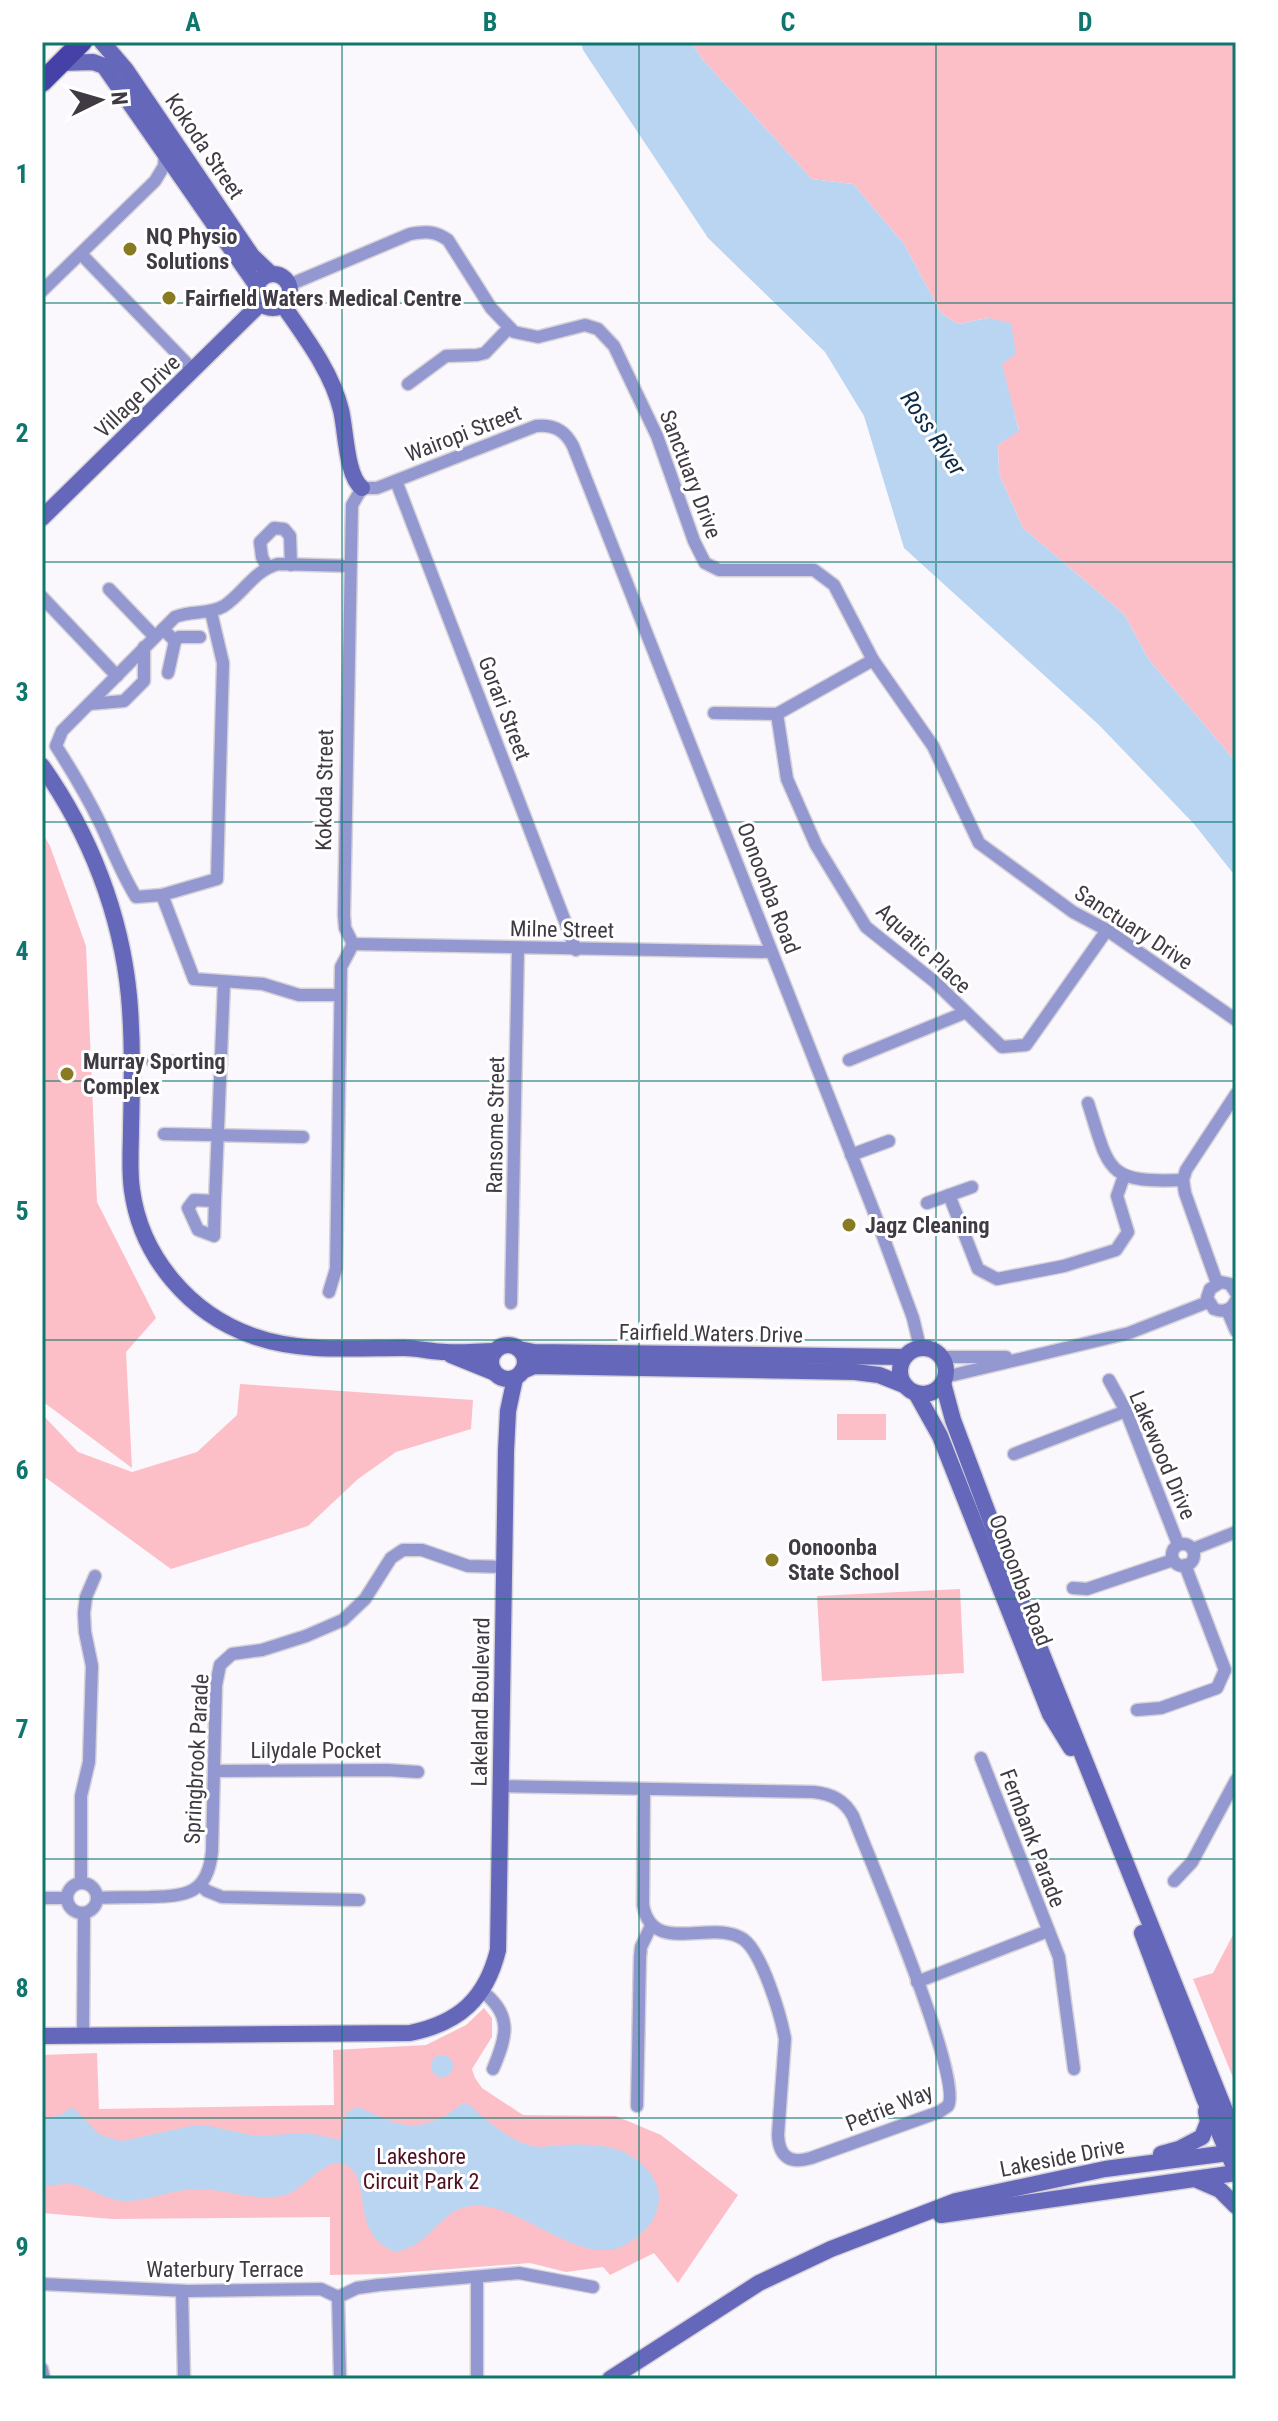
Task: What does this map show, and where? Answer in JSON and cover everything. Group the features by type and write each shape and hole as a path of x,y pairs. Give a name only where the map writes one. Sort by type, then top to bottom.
{"main road":[{"path":"42,82 82,42"}],"street":[{"name":"Kokoda Street","path":"102,42 126,70 252,256 271,274"},
{"name":"Kokoda Street","path":"60,63 93,62 104,66 257,286"},
{"path":"42,291 155,181 164,166 165,153"},
{"path":"196,172 194,178 204,208"},
{"path":"155,181 171,178 178,181 195,203 204,208"},
{"path":"289,285 410,234 425,231 437,233 457,251 491,308 509,328 485,353 446,356 408,384"},
{"path":"81,254 194,371"},
{"path":"271,274 282,276 289,285 290,296 283,305 272,308 261,303 256,295 262,278 271,274"},
{"name":"Village Drive","path":"46,509 194,371 261,303"},
{"path":"283,305 335,391 353,479 362,488"},
{"name":"Sanctuary Drive","path":"509,328 538,337 585,325 598,329 614,346 657,436 694,541 705,563 719,570 814,570 834,585 873,660 933,746 979,843 1073,912 1107,930 1236,1020"},
{"name":"Wairopi Street","path":"362,488 377,488 536,426 553,426 562,431 573,446"},
{"name":"Oonoonba Road","path":"573,446 851,1155 913,1318 920,1347"},
{"name":"Gorari Street","path":"396,481 576,950"},
{"name":"Kokoda Street","path":"353,944 345,928 344,915 350,566 352,505 362,488"},
{"path":"267,567 260,542 274,528 284,529 290,536 291,565"},
{"path":"211,612 223,663 217,879 162,895 136,897 121,874 100,824 56,746 62,731 179,615 211,612 226,605 267,567 350,566"},
{"path":"109,589 159,633 175,641"},
{"path":"43,598 117,676"},
{"path":"168,673 175,641 179,637 200,637"},
{"path":"89,704 124,701 144,681 144,647"},
{"path":"714,713 777,714 873,660"},
{"name":"Aquatic Place","path":"777,714 787,779 816,845 866,927 935,982 1002,1047 1026,1045 1107,930"},
{"name":"Fairfield Waters Drive","path":"42,766 78,824 98,868 123,956 132,1046 132,1190 144,1236 186,1296 228,1326 255,1337 294,1345 446,1352 495,1351 509,1345 534,1352 904,1357"},
{"path":"162,895 194,979 263,984 299,995 340,995"},
{"path":"329,1292 336,1269 342,962 353,944"},
{"name":"Milne Street","path":"353,944 770,952"},
{"name":"Ransome Street","path":"511,1303 518,948"},
{"path":"215,1201 224,983"},
{"path":"849,1060 964,1013"},
{"path":"152,1061 221,1064"},
{"path":"1217,1283 1183,1180 1186,1170 1236,1094"},
{"path":"1088,1103 1107,1162 1124,1176 1150,1181 1183,1180"},
{"path":"164,1134 303,1137"},
{"path":"851,1155 889,1141"},
{"path":"949,1195 978,1269 997,1279 1064,1266 1116,1250 1128,1232 1117,1196 1124,1176"},
{"path":"927,1203 972,1187"},
{"path":"1236,1292 1226,1282 1217,1283 1208,1293 1208,1302 1214,1309 1232,1305 1236,1331"},
{"path":"944,1380 945,1363 936,1351 920,1347 904,1357 899,1371 910,1389 931,1393 944,1380 1020,1357 1129,1333 1208,1302"},
{"path":"495,1351 490,1361 507,1375 524,1357 519,1349"},
{"name":"Fairfield Waters Drive","path":"446,1352 507,1375 534,1366 855,1372 879,1375 910,1389"},
{"path":"942,1357 1020,1357"},
{"name":"Lakeland Boulevard","path":"42,2036 410,2033 453,2020 482,1991 494,1967 498,1950 507,1375"},
{"name":"Oonoonba Road","path":"944,1380 953,1420 1091,1780 1236,2138"},
{"name":"Lakewood Drive","path":"1109,1380 1126,1411 1178,1544"},
{"name":"Oonoonba Road","path":"910,1389 940,1436 1050,1714 1091,1780"},
{"path":"1014,1454 1126,1411"},
{"path":"1193,1549 1236,1532"},
{"path":"1137,1710 1161,1708 1217,1688 1225,1670 1173,1549 1178,1544 1186,1544 1193,1549"},
{"path":"1073,1588 1087,1589 1192,1561 1193,1549"},
{"name":"Springbrook Parade","path":"200,1885 211,1865 216,1685 217,1674 226,1658 306,1636 343,1620 365,1599 391,1558 403,1550 422,1550 468,1566 504,1567"},
{"path":"81,1882 81,1796 89,1762 92,1666 84,1613 86,1597 95,1576"},
{"name":"Fernbank Parade","path":"981,1758 1062,1970 1074,2069"},
{"name":"Lilydale Pocket","path":"214,1771 418,1772"},
{"path":"1174,1881 1192,1862 1236,1780"},
{"name":"Petrie Way","path":"501,1786 814,1792 842,1801 853,1816 943,2051 950,2104 939,2112 811,2158 795,2162 785,2157 778,2145 785,2054 783,2025 751,1946 730,1933 668,1932 651,1926"},
{"path":"637,2106 640,1957 641,1947 651,1926 643,1905 644,1790"},
{"name":"Oonoonba Road","path":"1113,1835 1150,1954 1204,2098 1232,2153 1236,2172"},
{"path":"66,1898 72,1886 81,1882 94,1888 97,1898 95,1906 84,1913"},
{"path":"97,1898 177,1896 200,1885 222,1897 359,1900"},
{"path":"42,1898 66,1898"},
{"path":"66,1898 70,1907 84,1913"},
{"path":"83,2035 84,1913"},
{"name":"Fernbank Parade","path":"917,1982 1048,1931"},
{"path":"482,1991 497,2003 503,2017 501,2050 493,2069"},
{"path":"1197,2042 1236,2108"},
{"path":"1105,2169 1179,2149 1202,2137 1208,2122 1204,2098"},
{"name":"Lakeside Drive","path":"610,2379 759,2283 831,2249 956,2201 1105,2169 1232,2153"},
{"name":"Lakeside Drive","path":"900,2223 1236,2172"},
{"path":"1192,2178 1220,2190 1236,2206"},
{"name":"Waterbury Terrace","path":"42,2284 182,2291 321,2289 338,2297 357,2288 530,2273 557,2282 593,2287"},
{"path":"477,2277 477,2379"},
{"path":"42,2284 42,2292"},
{"path":"182,2291 184,2379"},
{"path":"338,2297 340,2379"},
{"path":"42,2369 44,2379"}],"green space":[{"path":"691,42 1236,42 1236,762 1149,660 1124,614 1023,528 999,474 998,445 1019,430 988,318 958,324 941,313 904,244 853,184 812,179 703,60"},
{"name":"Murray Sporting Complex","path":"42,832 50,846 86,946 97,1202 156,1318 126,1352 132,1468 42,1401"},
{"path":"240,1384 473,1400 471,1429 396,1452 358,1479 308,1526 171,1569 42,1475 42,1414 78,1452 132,1472 197,1452 237,1415"},
{"path":"837,1414 886,1414 886,1440 837,1440"},
{"path":"960,1589 964,1673 822,1681 817,1596"},
{"path":"1236,1929 1236,2085 1193,1979 1213,1973"},
{"name":"Lakeshore Circuit Park 2","path":"484,2008 492,2018 492,2037 472,2069 482,2088 523,2115 616,2116 661,2135 738,2195 678,2283 654,2253 610,2275 603,2267 566,2272 530,2263 330,2275 330,2217 112,2219 42,2213 42,2055 97,2053 99,2109 334,2105 333,2050 426,2045 466,2025"}],"water":[{"name":"Ross River","path":"581,42 691,42 703,60 812,179 853,184 904,244 941,313 958,324 988,318 1011,323 1016,354 1002,364 1019,431 998,445 999,474 1023,528 1124,614 1149,660 1236,762 1236,877 1194,824 1099,725 904,548 864,416 825,352 708,238 583,50"},
{"path":"442,2055 450,2058 453,2066 450,2074 442,2077 434,2074 431,2066 434,2058"},
{"path":"467,2103 498,2129 524,2143 539,2147 603,2146 634,2158 650,2173 658,2189 658,2206 653,2220 625,2245 610,2250 593,2249 558,2237 505,2212 472,2206 449,2215 422,2240 396,2252 381,2244 372,2232 366,2220 358,2181 353,2171 344,2164 329,2165 290,2193 270,2197 197,2189 125,2201 72,2184 42,2187 42,2119 60,2115 71,2108 100,2135 122,2141 191,2126 209,2126 256,2136 309,2133 340,2140 347,2112 358,2107 397,2123 416,2125 439,2119"}],"place":[{"name":"NQ Physio Solutions","path":"130,249"},
{"name":"Fairfield Waters Medical Centre","path":"169,298"},
{"name":"Murray Sporting Complex","path":"67,1074"},
{"name":"Jagz Cleaning","path":"849,1225"},
{"name":"Oonoonba State School","path":"772,1560"}]}
